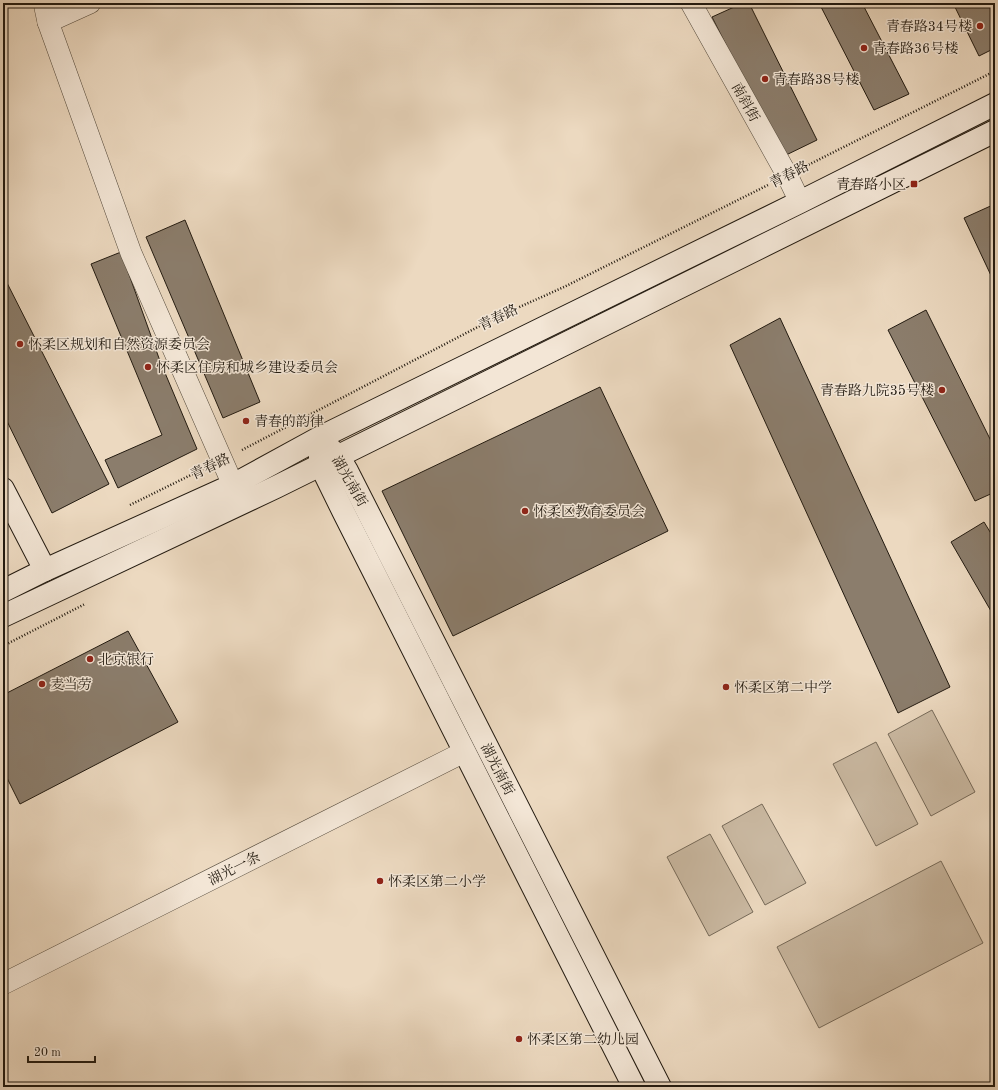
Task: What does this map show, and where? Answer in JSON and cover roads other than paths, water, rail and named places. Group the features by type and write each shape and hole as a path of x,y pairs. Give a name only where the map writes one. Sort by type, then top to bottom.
{"main road":[{"name":"青春路","path":"3,591 45,570 233,485 319,438 800,202 995,104"},
{"path":"3,616 276,487 995,131"},
{"name":"湖光南街","path":"319,438 464,752 634,1087"},
{"name":"湖光南街","path":"329,460 660,1087"},
{"path":"3,489 45,570"}],"street":[{"path":"90,3 46,12 131,253 233,485"},
{"name":"南斜街","path":"691,3 787,175 800,202"},
{"name":"湖光一条","path":"3,984 464,752"}],"place":[{"name":"青春路34号楼","path":"980,26"},
{"name":"青春路36号楼","path":"864,48"},
{"name":"青春路38号楼","path":"765,79"},
{"name":"青春路小区","path":"914,184"},
{"name":"怀柔区规划和自然资源委员会","path":"20,344"},
{"name":"怀柔区住房和城乡建设委员会","path":"148,367"},
{"name":"青春路九院35号楼","path":"942,390"},
{"name":"青春的韵律","path":"246,421"},
{"name":"怀柔区教育委员会","path":"525,511"},
{"name":"北京银行","path":"90,659"},
{"name":"麦当劳","path":"42,684"},
{"name":"怀柔区第二中学","path":"726,687"},
{"name":"怀柔区第二小学","path":"380,881"},
{"name":"怀柔区第二幼儿园","path":"519,1039"}]}
